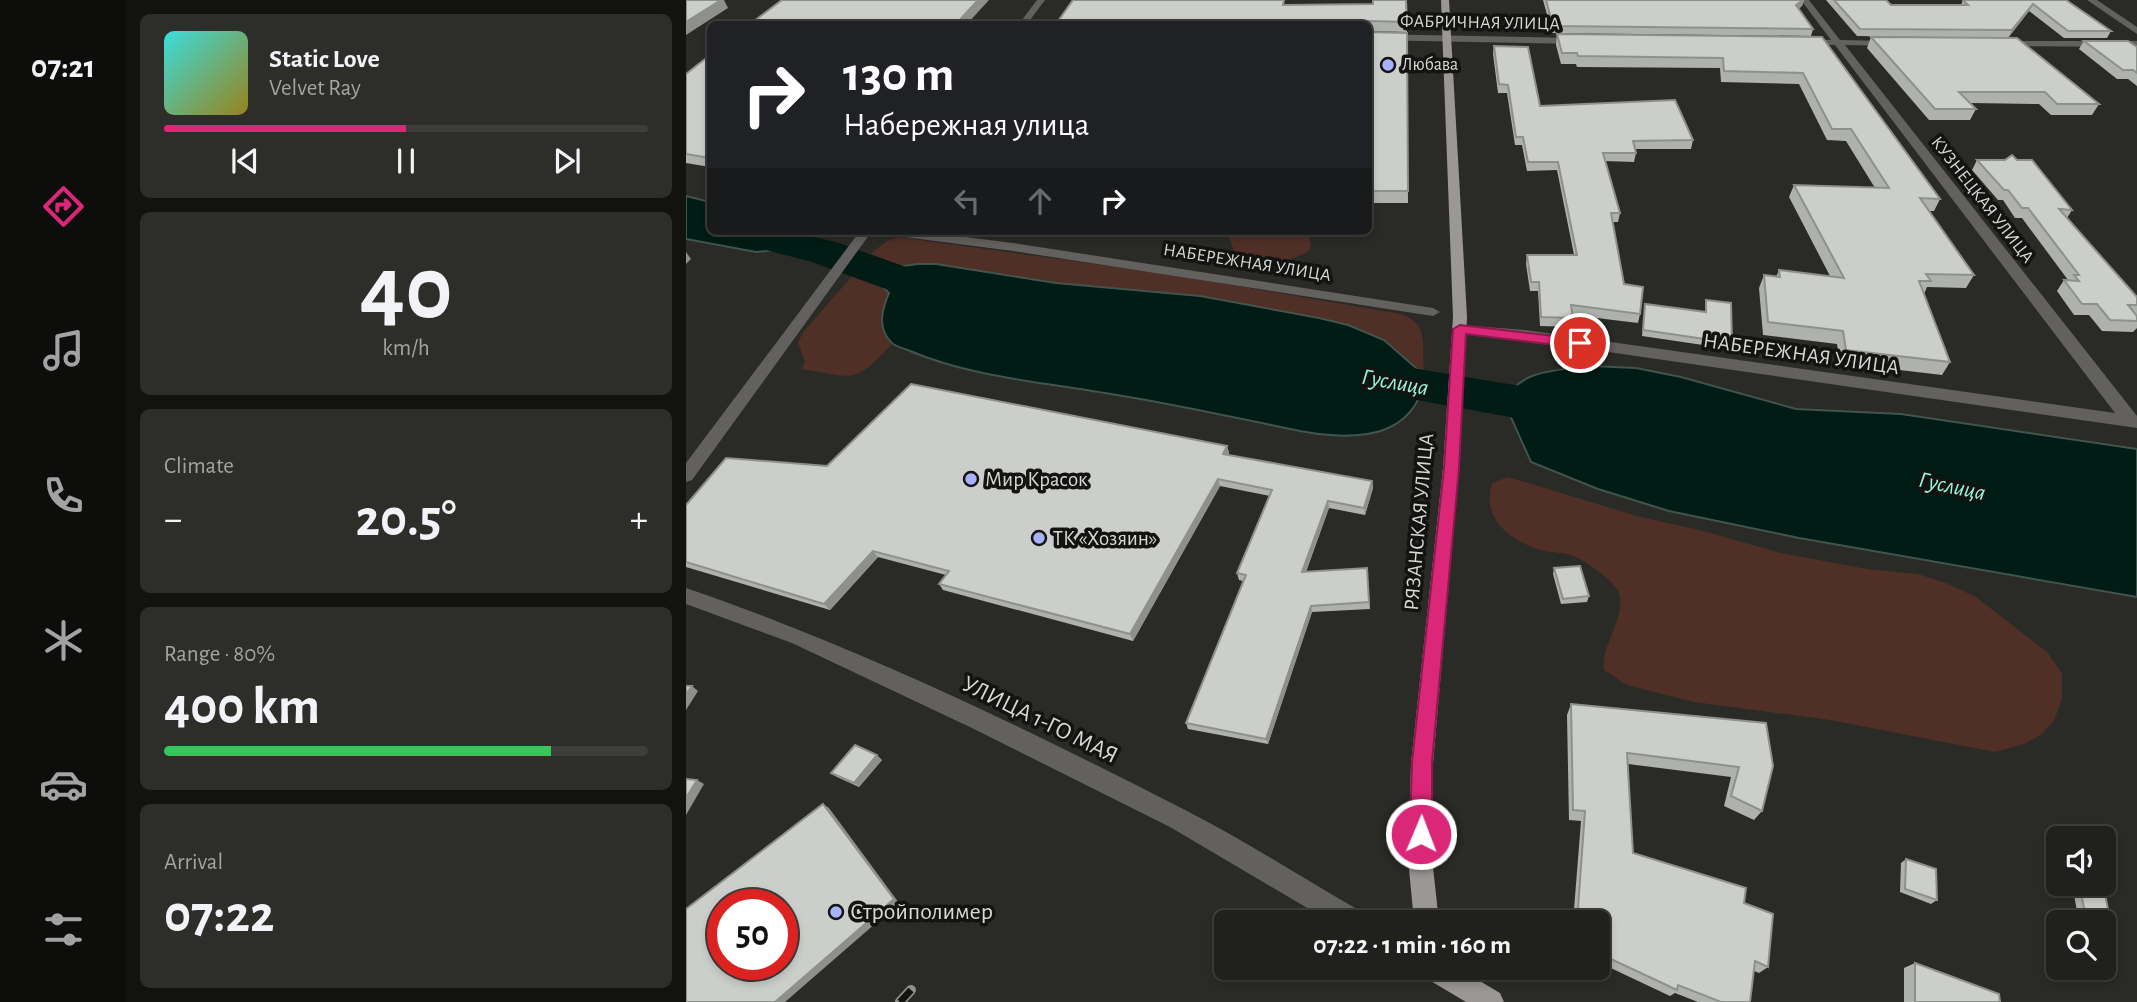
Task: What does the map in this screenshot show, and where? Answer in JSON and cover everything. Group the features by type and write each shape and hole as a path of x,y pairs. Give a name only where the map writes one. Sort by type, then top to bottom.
{"main road":[{"name":"РЯЗАНСКАЯ УЛИЦА","path":"1425,910 1420,858 1422,762 1451,468 1459,332 1459,261 1445,0"},
{"path":"1453,980 1491,1002"}],"street":[{"path":"1025,21 1041,0"},
{"name":"КУЗНЕЦКАЯ УЛИЦА","path":"1805,0 2134,422"},
{"path":"2091,0 2137,31"},
{"name":"ФАБРИЧНАЯ УЛИЦА","path":"1372,37 1592,41"},
{"path":"1784,42 1906,43"},
{"path":"1987,43 2137,44"},
{"path":"686,476 863,235"},
{"name":"НАБЕРЕЖНАЯ УЛИЦА","path":"920,235 1433,312"},
{"name":"НАБЕРЕЖНАЯ УЛИЦА","path":"1459,332 1525,335 2134,422"},
{"name":"УЛИЦА 1-ГО МАЯ","path":"686,596 799,638 982,722 1178,819 1334,910"}],"shaded area":[{"path":"1228,235 1308,235 1311,243 1309,251 1299,256 1271,262 1253,259 1234,251"},
{"path":"898,237 1167,274 1401,314 1410,318 1421,331 1424,375 1394,347 1348,325 1319,318 1200,296 1056,283 917,264 897,267 880,284 889,293 883,319 892,344 869,367 843,376 801,369 805,362 798,342 804,331 874,251"},
{"path":"1508,477 1637,516 1781,553 1867,569 1918,574 1946,583 1976,597 2047,652 2062,673 2062,699 2054,721 2041,735 2024,744 1995,752 1830,720 1694,702 1627,685 1604,670 1606,651 1619,611 1618,591 1604,576 1576,557 1532,547 1520,542 1502,528 1491,508 1490,496 1492,483"}],"water":[{"path":"686,196 707,201 707,235 797,235 796,248 756,252 686,239"},
{"path":"936,264 1056,283 1200,296 1348,325 1384,340 1424,375 1422,387 1414,407 1399,422 1367,434 1341,436 1301,431 1149,400 1009,378 959,367 895,345 884,331 883,312 889,293 880,284 880,280 897,267"},
{"path":"1591,366 1636,368 1681,377 1796,409 1901,414 2137,449 2137,597 1799,538 1669,511 1598,489 1531,462 1505,404 1511,392 1529,377 1540,373"}],"building":[{"path":"686,0 721,0 686,22"},
{"path":"782,0 978,0 959,21 754,21"},
{"path":"1073,0 1284,0 1283,5 1373,4 1373,0 1406,0 1407,22 1372,21 1058,21"},
{"path":"1546,0 1803,0 1796,5 1813,29 1553,26"},
{"path":"1834,0 1886,0 1891,5 1968,5 1963,0 2066,0 2111,31 2068,31 2033,4 2012,30 1860,29"},
{"path":"1372,32 1407,33 1408,191 1372,191"},
{"path":"1557,34 1822,37 1940,199 1920,198 1974,275 1926,274 1931,281 1919,281 1950,362 1846,350 1843,331 1768,322 1764,275 1780,277 1779,270 1844,278 1794,185 1889,188 1851,129 1832,129 1803,73 1724,71 1723,58 1578,56 1577,53 1562,53"},
{"path":"1871,37 2017,38 2099,104 2057,104 2045,92 1959,92 1976,109 1935,109"},
{"path":"2084,41 2128,41 2137,47 2137,73 2123,70"},
{"path":"1494,46 1528,47 1540,106 1675,100 1693,140 1633,141 1636,153 1603,153 1620,213 1611,213 1624,284 1643,287 1640,314 1571,305 1573,318 1541,317 1539,282 1531,282 1527,255 1577,255 1558,162 1528,162 1523,137 1516,137 1508,85 1499,84"},
{"path":"707,57 707,158 686,154 686,74"},
{"path":"2012,155 2017,160 2032,160 2072,210 2059,209 2137,297 2137,305 2128,305 2137,316 2137,321 2110,320 2097,304 2082,304 2064,280 2079,281 2074,275 2079,275 2028,208 2022,208 1977,160 2005,160"},
{"path":"1706,300 1731,303 1732,343 1643,330 1645,304 1706,312"},
{"name":"ТК «Хозяин»","path":"911,384 1227,446 1223,454 1372,481 1364,508 1328,501 1302,572 1367,568 1369,602 1311,606 1266,739 1186,723 1246,575 1237,573 1272,490 1218,479 1130,634 939,584 949,571 873,551 824,604 686,562 686,505 726,458 827,466"},
{"path":"1580,566 1589,596 1563,599 1554,568"},
{"path":"1571,704 1766,723 1773,766 1762,811 1731,796 1739,767 1627,753 1633,853 1746,888 1744,903 1773,914 1768,967 1755,961 1750,1002 1721,1002 1678,985 1677,990 1610,959 1610,910 1578,910 1585,811 1573,810"},
{"path":"855,745 877,755 854,783 831,773"},
{"path":"686,779 697,780 686,798"},
{"name":"Стройполимер","path":"823,804 894,899 775,1002 686,1002 686,909 707,893 707,980 798,980 798,889 712,889"},
{"path":"1906,859 1936,869 1937,900 1905,889"},
{"path":"2082,896 2105,896 2108,910 2084,910"},
{"path":"1915,963 1999,994 2000,1002 1915,1002"}],"waterway":[{"name":"Гуслица","path":"757,235 824,252 957,300"},
{"name":"Гуслица","path":"1347,373 1580,413"}],"railway":[{"path":"900,1002 911,990"}],"place":[{"name":"Любава","path":"1388,65"},
{"name":"Мир Красок","path":"971,479"},
{"name":"ТК «Хозяин»","path":"1039,538"},
{"name":"Стройполимер","path":"836,912"}],"route":[{"path":"1421,834 1422,762 1451,468 1460,329 1580,343"}]}
